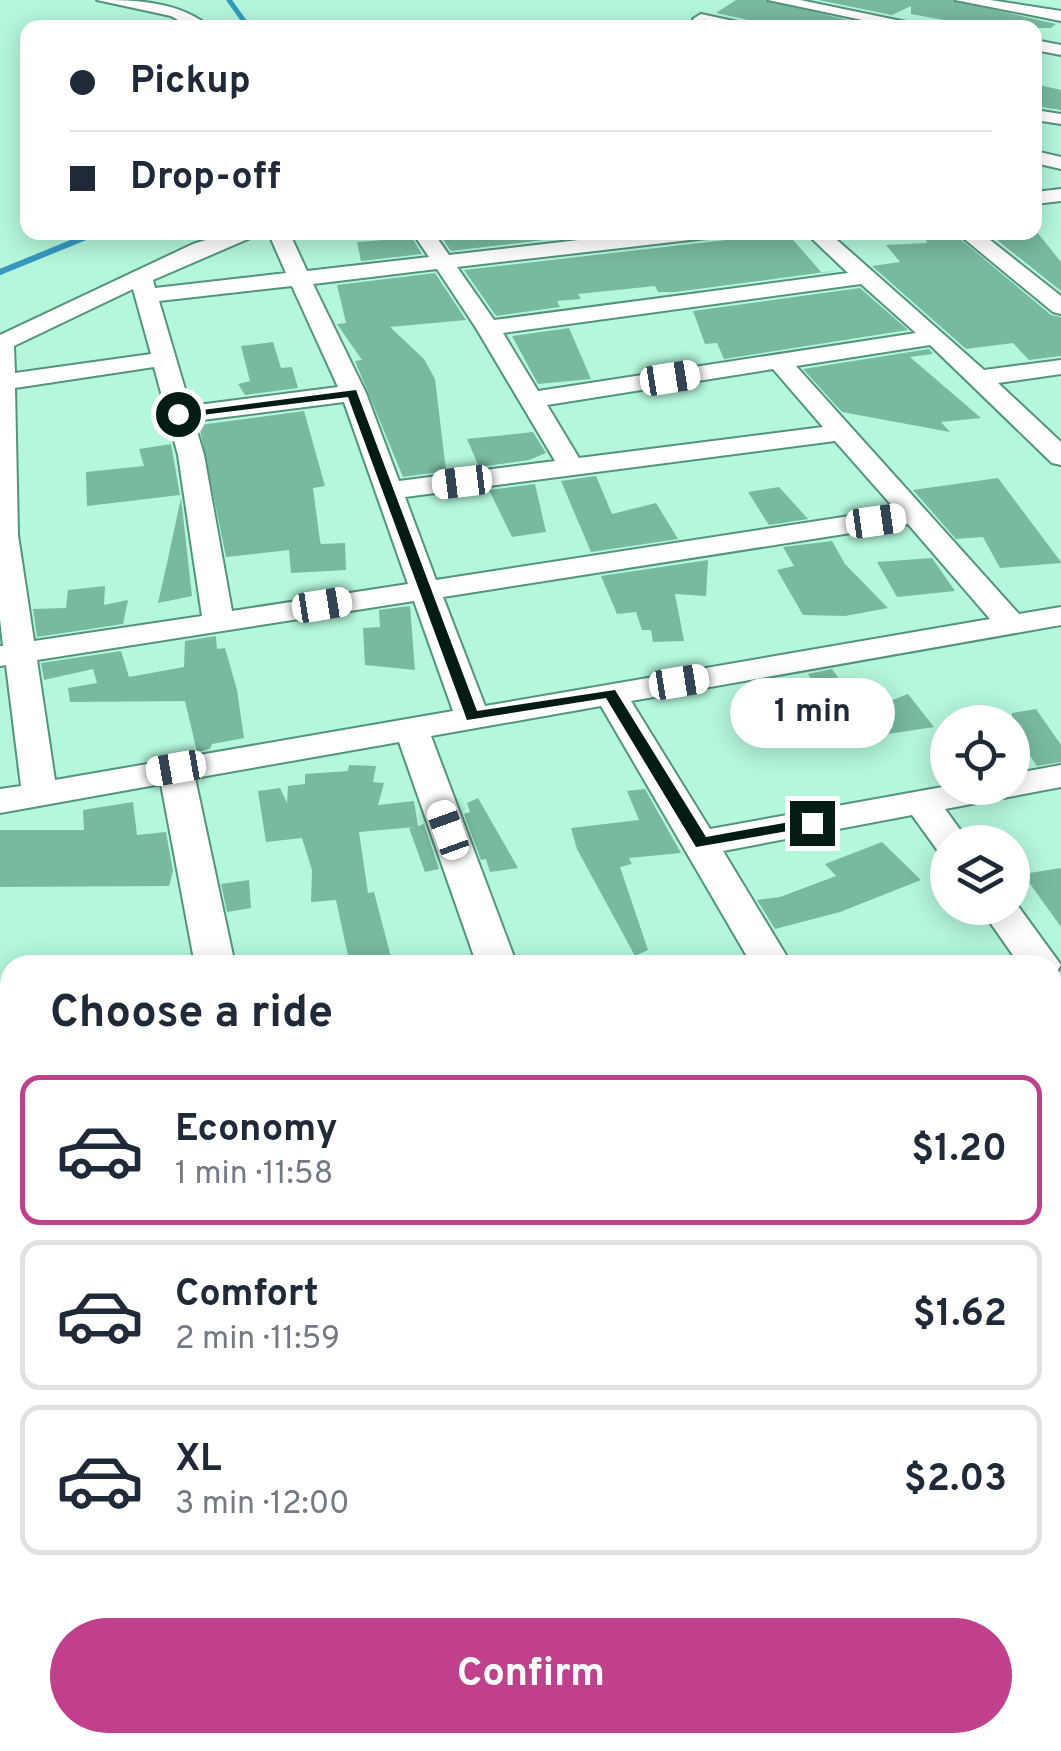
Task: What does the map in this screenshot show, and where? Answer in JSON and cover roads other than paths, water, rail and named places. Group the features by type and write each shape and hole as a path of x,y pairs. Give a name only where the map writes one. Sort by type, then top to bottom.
{"street":[{"path":"104,0 175,12 190,20"},
{"path":"775,0 884,20"},
{"path":"962,0 1007,3 1061,16"},
{"path":"978,20 1007,3"},
{"path":"687,7 701,20"},
{"path":"39,792 10,655 1,343 144,288 201,249 229,240"},
{"path":"282,240 352,393 472,717"},
{"path":"427,240 488,328 572,468"},
{"path":"144,288 302,280 641,240"},
{"path":"824,240 936,337 1061,457"},
{"path":"976,240 1061,307"},
{"path":"488,328 864,277"},
{"path":"144,288 191,455 218,621"},
{"path":"528,400 936,337"},
{"path":"2,382 163,359"},
{"path":"778,360 1011,624"},
{"path":"980,378 1061,367"},
{"path":"178,414 352,393"},
{"path":"390,491 842,432"},
{"path":"10,655 914,515"},
{"path":"0,801 1061,616"},
{"path":"610,693 766,955"},
{"path":"411,728 493,955"},
{"path":"176,768 213,955"},
{"path":"1030,782 1061,776"},
{"path":"702,844 930,800"},
{"path":"921,802 938,825"},
{"path":"1012,925 1034,955"}],"waterway":[{"path":"229,0 243,20"},
{"path":"0,272 78,240"}]}
